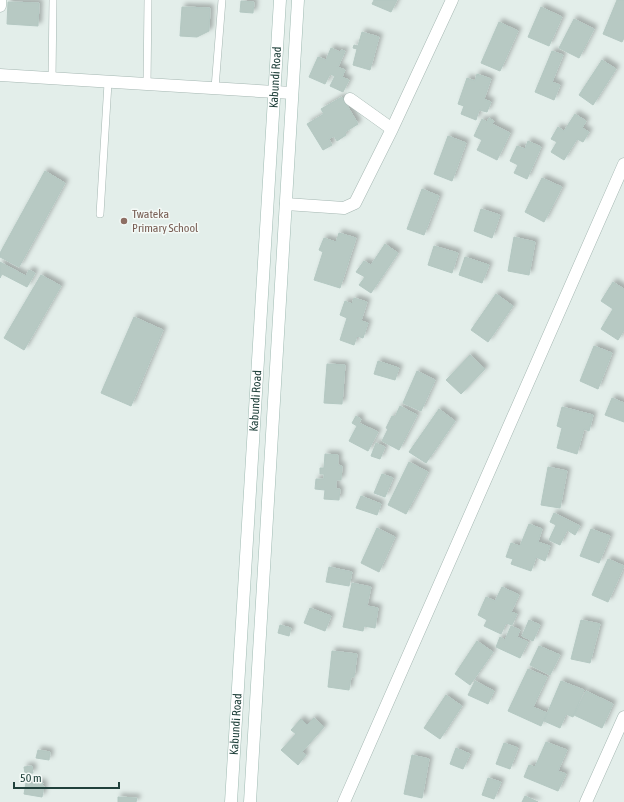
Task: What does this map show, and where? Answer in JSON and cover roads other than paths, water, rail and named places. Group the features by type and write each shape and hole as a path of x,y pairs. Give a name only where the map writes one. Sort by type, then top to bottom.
{"street":[{"path":"0,0 0,6"},
{"name":"Kabundi Road","path":"231,802 280,0"},
{"name":"Kabundi Road","path":"250,802 298,0"},
{"path":"286,204 344,208 354,203 392,129 452,0"},
{"path":"0,75 108,83 292,93"},
{"path":"350,99 392,129"},
{"path":"344,802 624,164"},
{"path":"256,402 274,403"},
{"path":"586,802 624,717"}],"lane":[{"path":"52,79 53,0"},
{"path":"147,85 148,0"},
{"path":"215,88 222,0"},
{"path":"100,214 108,83"}],"place":[{"name":"Twateka Primary School","path":"124,221"}]}
